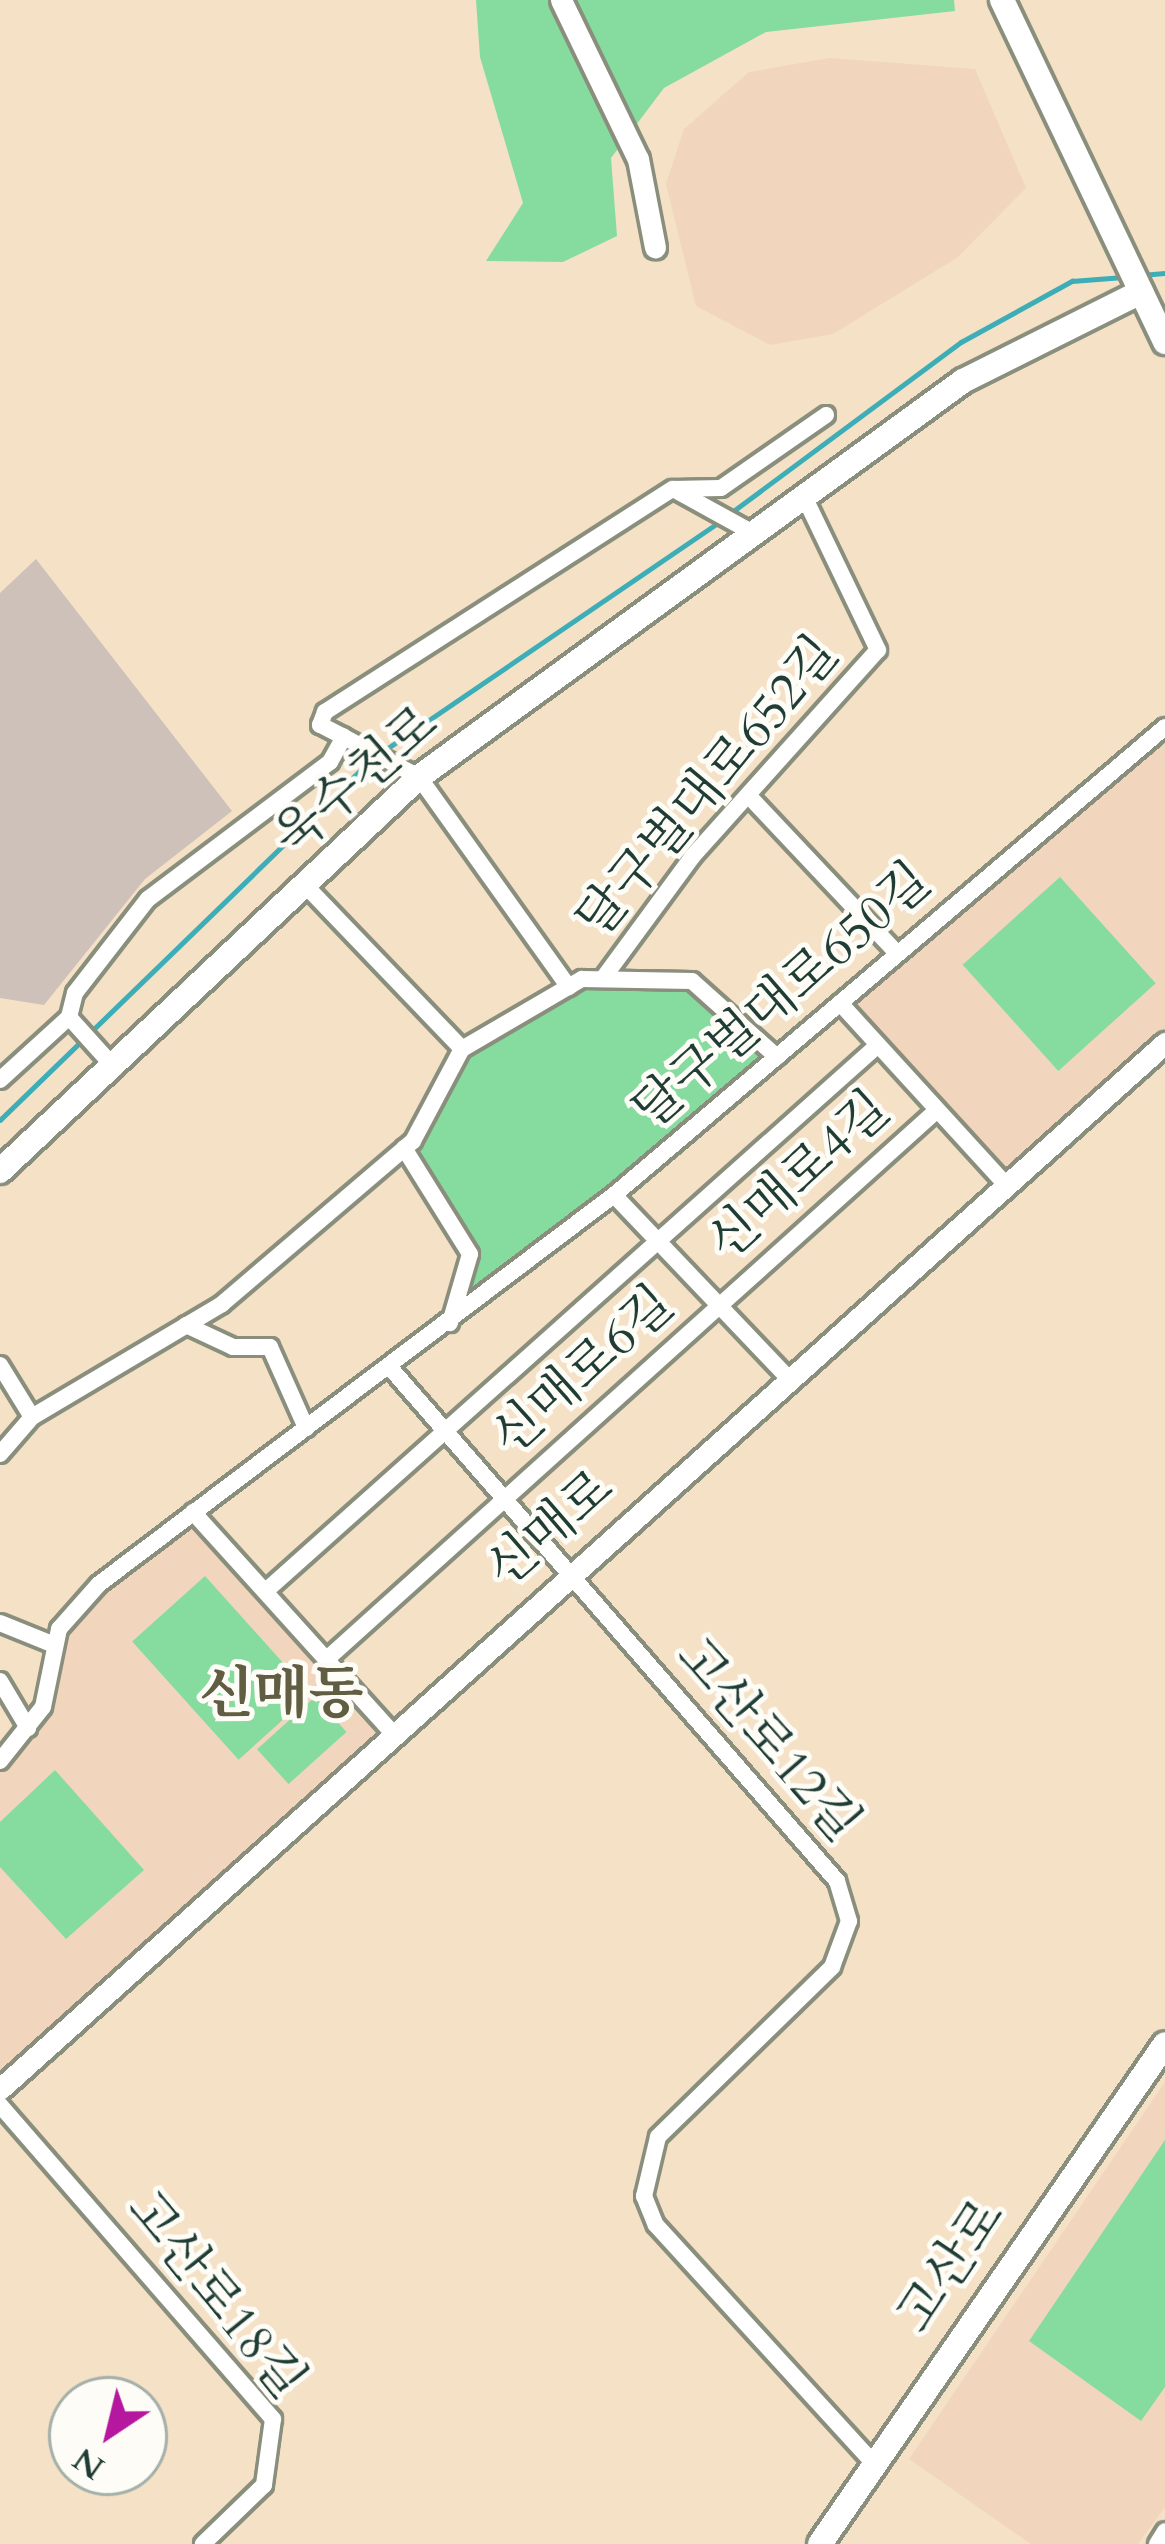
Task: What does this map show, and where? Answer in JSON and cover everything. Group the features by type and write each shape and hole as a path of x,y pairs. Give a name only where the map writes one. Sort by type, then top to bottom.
{"main road":[{"path":"1001,0 1165,343"},
{"name":"욱수천로","path":"0,1171 115,1068 419,777 963,381 1141,292"},
{"name":"고산로","path":"820,2544 1165,2044"}],"street":[{"path":"562,0 638,159 655,247"},
{"path":"419,777 320,725 325,712 673,489 721,488 826,415"},
{"path":"673,489 755,534"},
{"name":"달구벌대로652길","path":"604,977 748,795 878,650 805,498"},
{"name":"달구벌대로650길","path":"0,1761 28,1728 50,1688 52,1644 99,1584 306,1428 393,1370 614,1195 1165,727"},
{"path":"0,1080 69,1017 74,993 148,899 298,789 344,737"},
{"name":"달구벌대로652길","path":"419,777 568,987"},
{"path":"748,795 897,952"},
{"path":"305,885 462,1048"},
{"name":"달구벌대로652길","path":"0,1454 32,1417 186,1325 404,1148 462,1048 568,987 604,977 692,981 777,1057"},
{"path":"840,1003 1005,1184"},
{"path":"69,1017 115,1068"},
{"name":"신매로","path":"0,2089 392,1732 1165,1043"},
{"name":"신매로4길","path":"658,1241 878,1045"},
{"name":"신매로4길","path":"718,1305 937,1110"},
{"path":"404,1148 470,1253 450,1324"},
{"name":"신매로4길","path":"614,1195 788,1378"},
{"name":"신매로6길","path":"443,1431 658,1241"},
{"name":"신매로6길","path":"506,1499 718,1305"},
{"path":"186,1325 233,1347 270,1347 306,1428"},
{"path":"0,1365 32,1417"},
{"name":"신매로6길","path":"393,1370 567,1576"},
{"path":"268,1588 443,1431"},
{"path":"328,1658 506,1499"},
{"path":"193,1512 268,1588 392,1732"},
{"name":"고산로12길","path":"567,1576 842,1896 849,1921 832,1967 658,2137 644,2196 656,2225 874,2464"},
{"path":"0,1623 52,1644"},
{"path":"0,1681 28,1728"},
{"name":"고산로18길","path":"0,2105 273,2419 264,2485 203,2544"},
{"path":"1156,2544 1165,2531"}],"shaded area":[{"path":"830,58 975,69 1026,188 958,257 833,334 770,345 696,306 666,184 684,129 749,72"},
{"path":"36,559 232,811 145,879 44,1005 0,998 0,593"},
{"path":"1165,732 1165,1032 1004,1170 852,1002"},
{"path":"193,1512 392,1732 0,2089 0,1761 33,1723 59,1629"},
{"path":"1165,2082 1165,2507 1138,2544 1031,2544 909,2459"}],"green space":[{"path":"476,0 954,0 955,11 766,32 664,88 611,158 617,236 563,262 486,261 523,203 480,57"},
{"path":"1060,877 1156,983 1058,1071 963,965"},
{"path":"675,977 777,1057 460,1317 470,1253 408,1154 462,1049 582,979"},
{"path":"205,1576 311,1694 239,1760 132,1642"},
{"path":"315,1697 346,1732 288,1784 257,1749"},
{"path":"55,1770 144,1870 66,1939 0,1867 0,1822"},
{"path":"1165,2140 1165,2387 1141,2421 1029,2341"}],"waterway":[{"path":"1141,275 1165,273"},
{"path":"728,515 961,342 1072,281 1123,277"},
{"path":"382,752 719,522"},
{"path":"0,1120 372,759"}],"district":[{"name":"신매동","path":"281,1695"}]}
